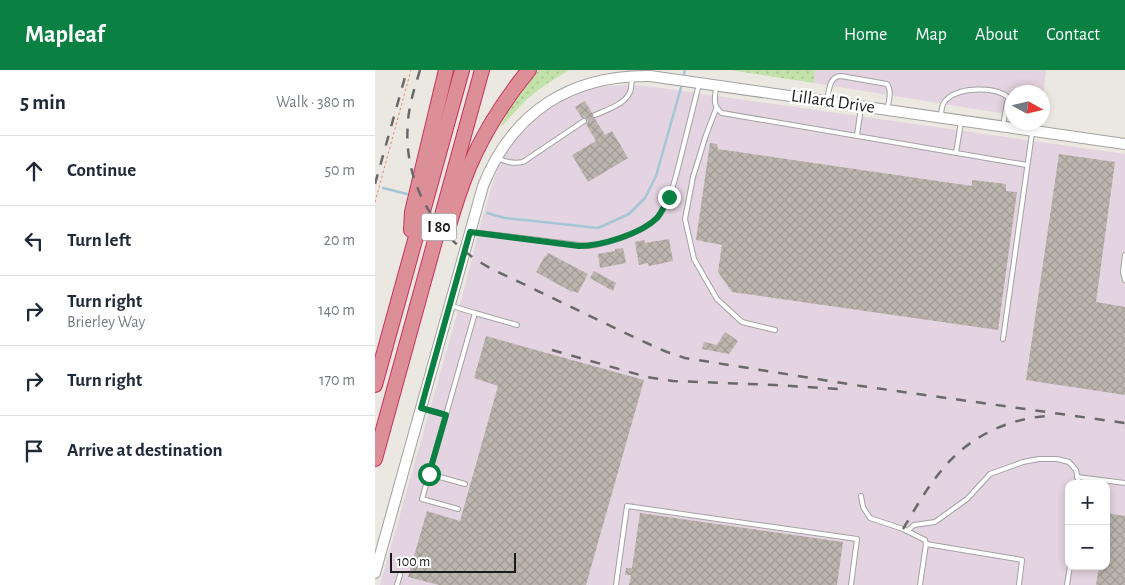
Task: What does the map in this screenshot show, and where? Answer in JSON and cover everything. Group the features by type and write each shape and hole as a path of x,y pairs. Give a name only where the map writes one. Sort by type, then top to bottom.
{"highway":[{"path":"409,259 412,212 446,70"},
{"name":"I 80","path":"375,385 462,70"},
{"name":"I 80","path":"375,459 482,70"},
{"path":"395,383 411,346 469,167 490,124 529,70"}],"street":[{"name":"Lillard Drive","path":"375,574 483,186 505,143 519,127 545,104 573,89 592,82 612,78 650,76 1003,126"},
{"name":"Lillard Drive","path":"1032,130 1125,144"}],"lane":[{"path":"595,115 619,104 625,99 631,92 632,76"},
{"path":"827,101 832,80 836,76 841,76 887,84 890,92 887,110"},
{"path":"470,232 587,246 605,243 651,223 664,207 672,188 695,82"},
{"path":"717,85 715,105 722,113 1027,165"},
{"path":"941,117 942,108 947,99 955,94 977,89 1002,93 1009,98 1003,126"},
{"path":"857,135 862,106"},
{"path":"717,109 706,135 693,177 685,219 693,259 717,299 742,322 775,330"},
{"path":"956,153 961,120"},
{"path":"496,158 509,163 523,162 584,122"},
{"path":"1003,339 1032,130"},
{"path":"1125,255 1123,272 1125,280"},
{"path":"449,305 517,325"},
{"path":"458,509 422,499 475,313"},
{"path":"421,408 446,415"},
{"path":"907,531 914,525 935,522 967,499 990,474 1023,462 1057,460 1069,462 1076,470 1078,480"},
{"path":"429,474 465,484"},
{"path":"1077,477 1125,483"},
{"path":"861,496 863,507 869,518 907,531 925,540 920,585"},
{"path":"616,585 627,506 857,539 851,585"},
{"path":"926,544 1023,560 1019,585"},
{"path":"1067,585 1069,570"},
{"path":"397,585 400,575"}],"path":[{"path":"375,202 411,70"}],"shaded area":[{"path":"815,70 1046,70 1044,85 1005,85 1005,114 814,83"},
{"path":"628,85 647,86 1125,154 1125,585 380,585 495,175 503,158 527,125 560,101 593,89"}],"green space":[{"path":"539,70 569,70 542,87 526,100 499,129 513,102"},
{"path":"730,70 815,70 814,83"}],"building":[{"path":"585,101 592,113 592,117 605,135 612,131 628,158 588,182 572,155 596,141 586,124 588,122 587,119 585,117 582,118 575,107"},
{"path":"710,143 717,144 718,149 972,186 972,180 1006,184 1006,191 1017,192 998,330 732,292 718,272 722,245 696,240"},
{"path":"1059,154 1115,162 1096,302 1125,307 1125,395 1026,380"},
{"path":"669,239 673,261 649,266 648,263 639,265 635,242 644,240 645,243"},
{"path":"623,248 626,263 600,268 598,254"},
{"path":"548,253 588,274 578,293 572,292 536,272"},
{"path":"594,271 616,283 613,291 590,278"},
{"path":"725,332 738,341 729,354 702,349 704,342 717,345"},
{"path":"486,336 644,380 586,585 439,585 408,577 427,511 460,521 498,386 474,378"},
{"path":"640,513 843,542 837,585 629,585 631,575 625,575 626,568 632,568"},
{"path":"1110,514 1125,516 1125,585 1096,585 1098,570 1110,570"}],"waterway":[{"path":"683,78 685,70"},
{"path":"487,213 505,218 598,228 629,214 645,198 656,176 682,84"},
{"path":"383,188 407,194"}],"railway":[{"path":"375,184 407,70"},
{"path":"420,70 411,102 408,122 408,145 411,167 418,188 427,208 440,227 455,243 492,269 642,341 685,358 861,386 1125,423"},
{"path":"552,350 647,377 673,381 838,389"},
{"path":"903,529 936,478 951,459 963,449 988,432 1002,426 1017,421 1047,416"}],"route":[{"path":"429,474 446,415 421,408 470,232 579,246 594,245 624,236 651,223 658,216 669,197"}]}
